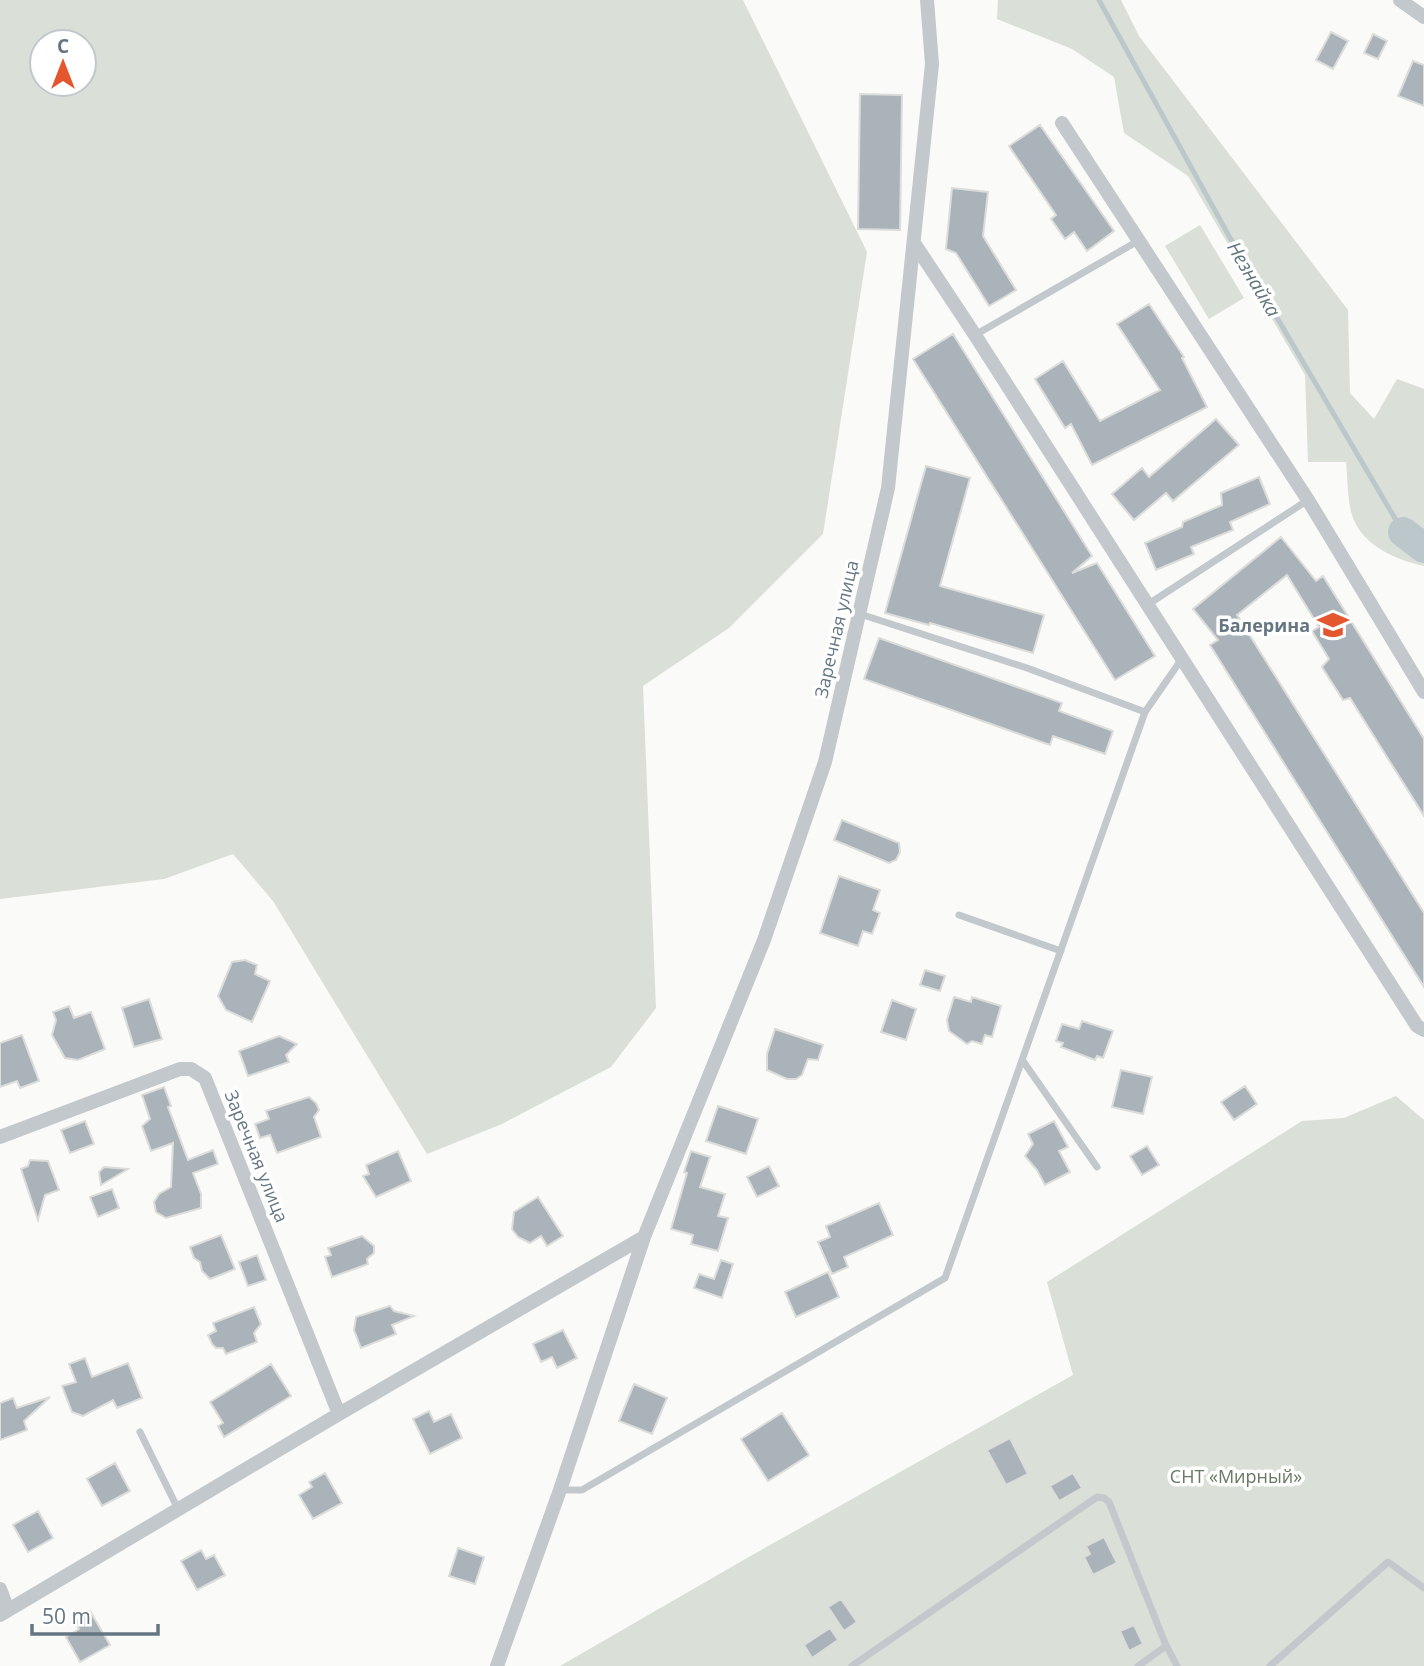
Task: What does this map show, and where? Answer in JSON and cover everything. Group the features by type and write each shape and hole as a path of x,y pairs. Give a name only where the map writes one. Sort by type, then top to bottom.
{"street":[{"name":"Заречная улица","path":"497,1666 560,1490 644,1237 768,927 825,762 888,488 932,64 928,0"},
{"path":"1400,0 1424,17"},
{"path":"1062,123 1308,500 1424,692"},
{"path":"914,243 1417,1026 1424,1030"},
{"name":"Заречная улица","path":"0,1137 180,1069 191,1069 205,1078 339,1414"},
{"path":"0,1588 4,1613 644,1237"}],"lane":[{"path":"975,335 1139,241"},
{"path":"1147,605 1308,500"},
{"path":"860,614 1027,668 1145,712"},
{"path":"560,1490 582,1490 945,1278 1145,712 1181,660"},
{"path":"959,915 1061,951"},
{"path":"1023,1061 1097,1167"},
{"path":"140,1432 178,1509"},
{"path":"852,1666 1097,1497 1109,1502 1166,1646 1177,1666"},
{"path":"1270,1666 1388,1562 1424,1588"},
{"path":"1138,1666 1166,1646"}],"green space":[{"path":"0,0 743,0 867,252 823,534 729,628 643,686 656,1008 611,1067 502,1124 427,1154 273,901 233,854 164,879 0,899"},
{"path":"998,0 1121,0 1139,36 1348,310 1350,393 1374,419 1397,379 1424,389 1424,566 1392,556 1373,544 1358,528 1350,505 1346,462 1308,462 1305,375 1188,176 1124,133 1114,77 1072,49 997,19"},
{"path":"1200,225 1244,298 1209,319 1165,246"},
{"name":"СНТ «Мирный»","path":"1396,1096 1424,1120 1424,1666 560,1666 1073,1375 1047,1282 1302,1121 1344,1118"}],"building":[{"path":"1331,32 1348,41 1333,69 1316,60"},
{"path":"1373,34 1387,41 1378,59 1364,53"},
{"path":"1413,61 1424,65 1424,106 1398,96"},
{"path":"860,94 902,95 900,230 858,229"},
{"path":"1040,125 1114,231 1087,251 1074,232 1065,239 1051,219 1056,215 1009,146"},
{"path":"952,188 988,192 983,236 1016,290 989,306 956,253 946,249"},
{"path":"1149,304 1184,357 1182,358 1207,407 1092,465 1071,424 1065,428 1035,379 1063,361 1100,421 1160,390 1117,324"},
{"path":"953,334 1092,556 1072,573 1097,563 1155,656 1115,680 913,359"},
{"path":"1216,419 1239,445 1173,501 1166,493 1134,520 1112,494 1142,468 1149,477"},
{"path":"926,466 970,478 940,586 1044,615 1033,653 885,613"},
{"path":"1259,477 1270,504 1230,522 1233,530 1191,547 1194,554 1156,570 1145,543 1222,505 1221,493"},
{"path":"1281,537 1316,581 1323,576 1424,739 1424,816 1350,698 1343,700 1322,667 1329,659 1312,631 1319,627 1287,575 1237,615 1424,913 1424,987 1210,645 1218,640 1193,609"},
{"path":"879,638 1062,703 1059,711 1113,731 1105,754 1053,736 1050,745 864,679"},
{"path":"842,820 899,843 900,852 896,860 889,863 834,840"},
{"path":"839,876 880,890 873,910 880,913 872,934 863,931 858,946 820,933"},
{"path":"245,960 257,965 255,974 270,981 252,1022 226,1010 218,996 232,962"},
{"path":"925,970 945,976 940,991 920,985"},
{"path":"954,997 971,1002 972,997 1001,1006 992,1037 985,1035 982,1044 972,1041 967,1044 949,1031 947,1020"},
{"path":"149,999 162,1039 134,1047 122,1008"},
{"path":"892,1000 916,1009 906,1040 881,1032"},
{"path":"69,1006 74,1018 91,1012 105,1049 78,1060 65,1058 52,1035 56,1020 53,1012"},
{"path":"1082,1021 1113,1031 1103,1058 1097,1056 1095,1060 1061,1047 1063,1043 1056,1041 1062,1024 1079,1029"},
{"path":"775,1029 823,1045 818,1060 808,1059 802,1075 796,1079 787,1079 767,1070 767,1054"},
{"path":"22,1035 39,1081 20,1088 17,1081 0,1087 0,1043"},
{"path":"279,1036 297,1044 286,1055 289,1062 248,1076 239,1051"},
{"path":"1121,1070 1152,1077 1143,1114 1112,1107"},
{"path":"1245,1086 1257,1104 1234,1120 1221,1102"},
{"path":"164,1087 171,1106 168,1107 188,1160 213,1150 218,1164 193,1173 201,1194 201,1208 166,1218 156,1212 154,1202 159,1194 171,1187 173,1143 151,1151 142,1126 150,1119 142,1095"},
{"path":"309,1097 319,1110 314,1117 321,1137 277,1153 270,1135 260,1138 255,1124 269,1119 266,1111"},
{"path":"718,1106 758,1119 746,1154 706,1141"},
{"path":"85,1121 94,1144 70,1153 61,1130"},
{"path":"1054,1121 1068,1147 1059,1151 1070,1172 1045,1185 1025,1156 1033,1144 1028,1134"},
{"path":"1147,1146 1159,1165 1142,1175 1130,1156"},
{"path":"398,1151 411,1181 376,1197 363,1176 369,1174 366,1165"},
{"path":"691,1151 710,1157 700,1187 725,1194 718,1216 728,1218 718,1251 691,1244 693,1235 671,1229"},
{"path":"30,1160 48,1161 59,1190 45,1195 38,1220 21,1169 28,1166"},
{"path":"769,1166 779,1186 757,1197 747,1177"},
{"path":"104,1167 128,1169 101,1185 99,1172"},
{"path":"112,1189 119,1208 98,1217 90,1197"},
{"path":"538,1197 563,1236 547,1246 541,1236 530,1243 518,1237 512,1229 514,1212"},
{"path":"879,1203 893,1235 844,1257 848,1267 832,1274 818,1242 830,1237 826,1226"},
{"path":"221,1235 235,1269 210,1279 202,1271 200,1262 194,1258 190,1247"},
{"path":"362,1236 374,1246 374,1253 367,1259 368,1264 332,1277 325,1257 331,1255 328,1248"},
{"path":"257,1255 266,1280 248,1286 239,1262"},
{"path":"721,1260 733,1264 722,1298 694,1288 699,1274 714,1279"},
{"path":"828,1272 839,1297 796,1317 785,1292"},
{"path":"390,1306 394,1311 414,1316 392,1325 396,1334 361,1348 354,1330 356,1317"},
{"path":"254,1307 261,1324 254,1333 257,1342 226,1354 223,1348 216,1348 212,1344 208,1335 216,1331 213,1323"},
{"path":"563,1330 577,1358 557,1368 552,1357 541,1362 533,1344"},
{"path":"85,1358 92,1377 128,1363 142,1398 117,1408 113,1400 83,1416 72,1412 62,1386 76,1382 69,1364"},
{"path":"271,1364 291,1396 224,1437 218,1426 223,1423 210,1402"},
{"path":"634,1384 667,1398 652,1434 619,1421"},
{"path":"50,1397 24,1421 27,1430 0,1440 0,1403 13,1398 17,1408"},
{"path":"429,1411 434,1422 451,1414 462,1438 430,1454 413,1419"},
{"path":"782,1413 809,1455 768,1481 741,1439"},
{"path":"1010,1438 1028,1474 1006,1485 987,1450"},
{"path":"115,1463 130,1491 102,1506 87,1479"},
{"path":"325,1473 342,1503 313,1519 299,1495 312,1487 309,1482"},
{"path":"1073,1473 1082,1488 1059,1501 1050,1486"},
{"path":"38,1511 53,1538 28,1552 13,1525"},
{"path":"1104,1537 1117,1563 1093,1575 1084,1557 1090,1554 1086,1546"},
{"path":"458,1548 484,1557 475,1584 449,1576"},
{"path":"201,1550 206,1559 214,1555 225,1575 197,1590 181,1561"},
{"path":"841,1599 857,1622 844,1631 828,1607"},
{"path":"90,1611 110,1645 80,1662 66,1637 79,1629 74,1621"},
{"path":"1134,1625 1143,1644 1129,1651 1120,1631"},
{"path":"830,1628 838,1640 812,1658 804,1645"}],"waterway":[{"name":"Незнайка","path":"1099,0 1229,236 1403,532 1424,531"},
{"name":"Незнайка","path":"1403,532 1424,548"}],"place":[{"name":"Балерина","path":"1333,625"}]}
